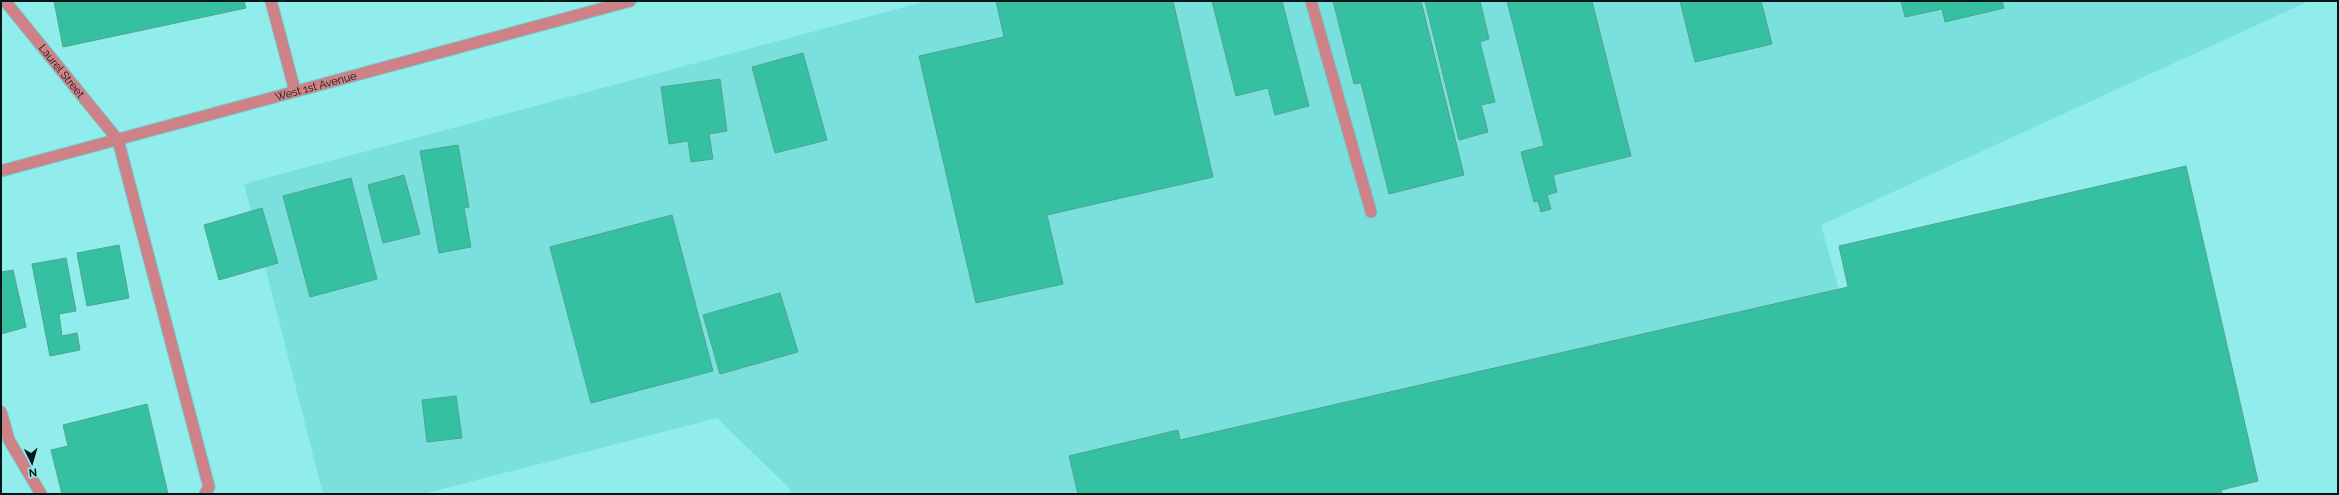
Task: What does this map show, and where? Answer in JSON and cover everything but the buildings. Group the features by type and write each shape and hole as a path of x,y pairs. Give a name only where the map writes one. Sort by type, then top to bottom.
{"street":[{"name":"Laurel Street","path":"5,1 118,140"},
{"path":"271,1 295,91"},
{"name":"West 1st Avenue","path":"1,171 630,1"},
{"path":"1311,1 1371,212"},
{"path":"118,140 209,486 205,494"},
{"path":"1,412 9,440 41,494"}],"shaded area":[{"path":"927,1 2309,1 1821,225 1896,494 791,494 790,489 717,418 423,494 323,494 244,184"}]}
